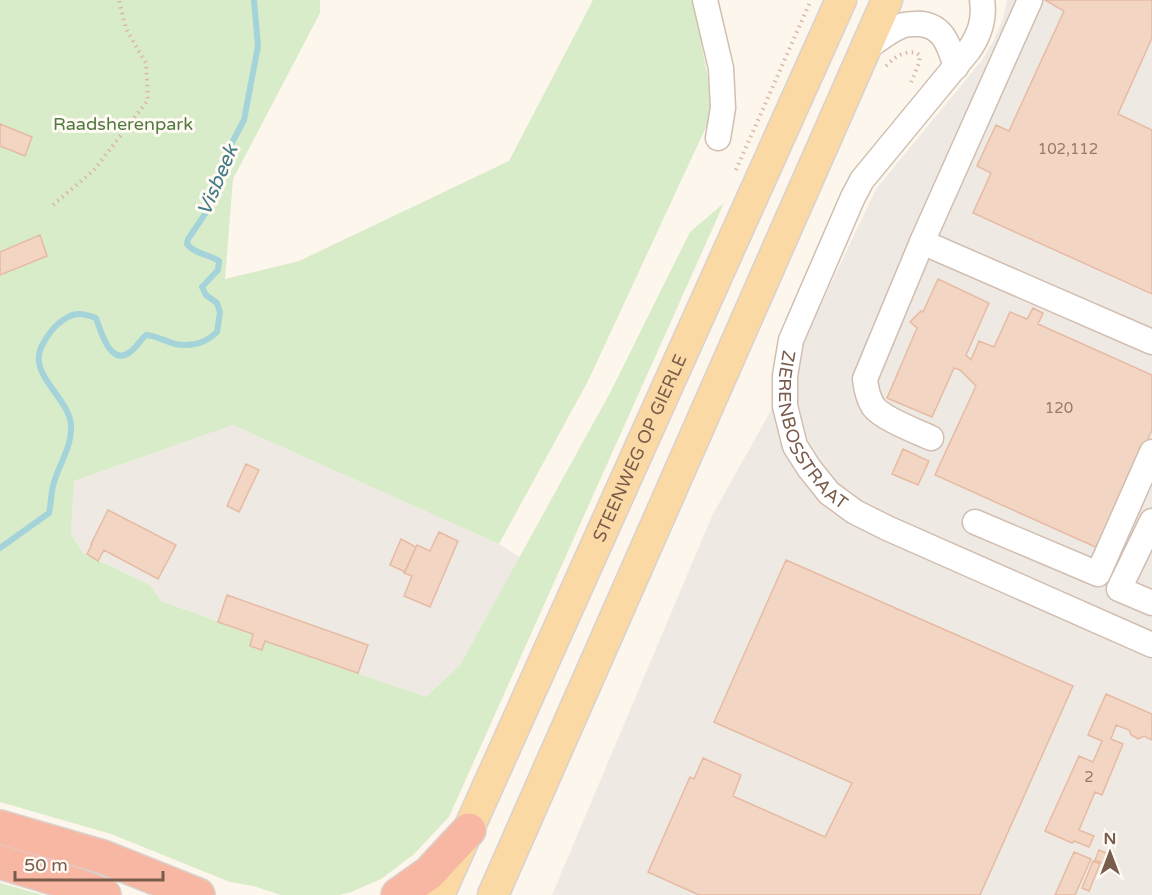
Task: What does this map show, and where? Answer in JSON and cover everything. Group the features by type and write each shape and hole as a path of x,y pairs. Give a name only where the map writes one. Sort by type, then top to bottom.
{"highway":[{"path":"0,827 103,857 198,895"},
{"path":"398,895 429,873 469,830"},
{"path":"0,862 104,895"}],"main road":[{"name":"STEENWEG OP GIERLE","path":"439,895 841,0"},
{"path":"493,895 887,0"}],"street":[{"path":"705,0 721,68 723,108 718,138"},
{"name":"ZIERENBOSSTRAAT","path":"982,0 982,25 978,37 956,67 862,180 791,340 785,376 785,406 795,446 829,493 855,512 1152,645"},
{"path":"932,438 887,417 874,407 865,379 922,242 1029,0"},
{"path":"867,46 905,24 927,23 945,39 956,67"},
{"path":"922,242 1152,342"},
{"path":"975,522 1098,573 1152,452"},
{"path":"1103,624 1152,521"},
{"path":"1119,589 1152,603"}],"path":[{"path":"53,205 94,170 148,100 146,63 126,29 119,0"}],"shaded area":[{"path":"1007,0 1152,0 1152,895 552,895 712,516 770,412 876,189 982,60 1003,19"},
{"path":"233,425 499,544 520,557 460,665 426,697 266,641 262,650 250,646 253,634 161,601 150,585 83,553 71,534 74,481"}],"green space":[{"name":"Raadsherenpark","path":"0,0 320,0 320,13 233,179 225,279 299,261 509,161 593,0 693,0 714,110 588,381 499,544 233,425 74,481 71,534 83,553 150,585 161,601 253,634 251,646 262,650 265,641 426,697 460,665 611,391 690,232 724,203 449,817 413,855 381,879 351,892 339,895 281,895 253,886 230,882 111,834 0,802"},
{"path":"0,883 43,895 0,895"}],"building":[{"path":"1045,0 1152,0 1152,38 1118,114 1152,130 1152,294 973,213 991,173 977,166 996,125 1009,131 1064,11"},
{"path":"0,124 32,137 25,156 0,146"},
{"path":"40,235 47,256 0,275 0,252"},
{"path":"938,279 989,303 966,355 971,360 979,341 994,347 1010,312 1027,319 1033,308 1043,313 1038,324 1152,375 1152,430 1100,549 935,475 976,386 960,370 954,368 932,417 887,398 917,328 910,322 921,311 923,312"},
{"path":"903,449 929,461 918,485 892,474"},
{"path":"246,464 259,470 239,512 227,506"},
{"path":"108,510 176,545 158,579 104,550 98,561 87,554"},
{"path":"439,532 458,541 430,607 404,596 412,576 404,573 417,545 430,551"},
{"path":"401,539 416,547 405,572 390,565"},
{"path":"786,560 1073,686 980,895 699,895 648,872 690,777 694,779 703,758 741,775 733,796 825,837 852,783 714,722"},
{"path":"227,595 368,645 358,673 265,641 262,650 250,646 253,634 218,622"},
{"path":"1106,694 1152,714 1152,740 1144,736 1138,739 1131,735 1129,730 1116,725 1111,739 1123,744 1102,795 1095,792 1079,830 1094,836 1089,847 1074,841 1072,843 1045,831 1079,756 1093,762 1102,741 1088,735"},
{"path":"1099,850 1113,856 1109,866 1095,860"},
{"path":"1074,852 1091,859 1075,895 1055,895"},
{"path":"1093,861 1100,864 1089,891 1082,888"}],"waterway":[{"name":"Visbeek","path":"0,548 49,513 55,478 68,448 71,432 68,413 48,383 39,364 39,353 50,332 56,326 67,317 76,314 96,318 107,346 117,355 130,352 146,335 175,344 187,345 203,341 217,332 220,312 217,303 206,295 202,287 218,270 219,261 194,250 187,244 212,202 226,154 244,120 258,46 254,0"}]}
